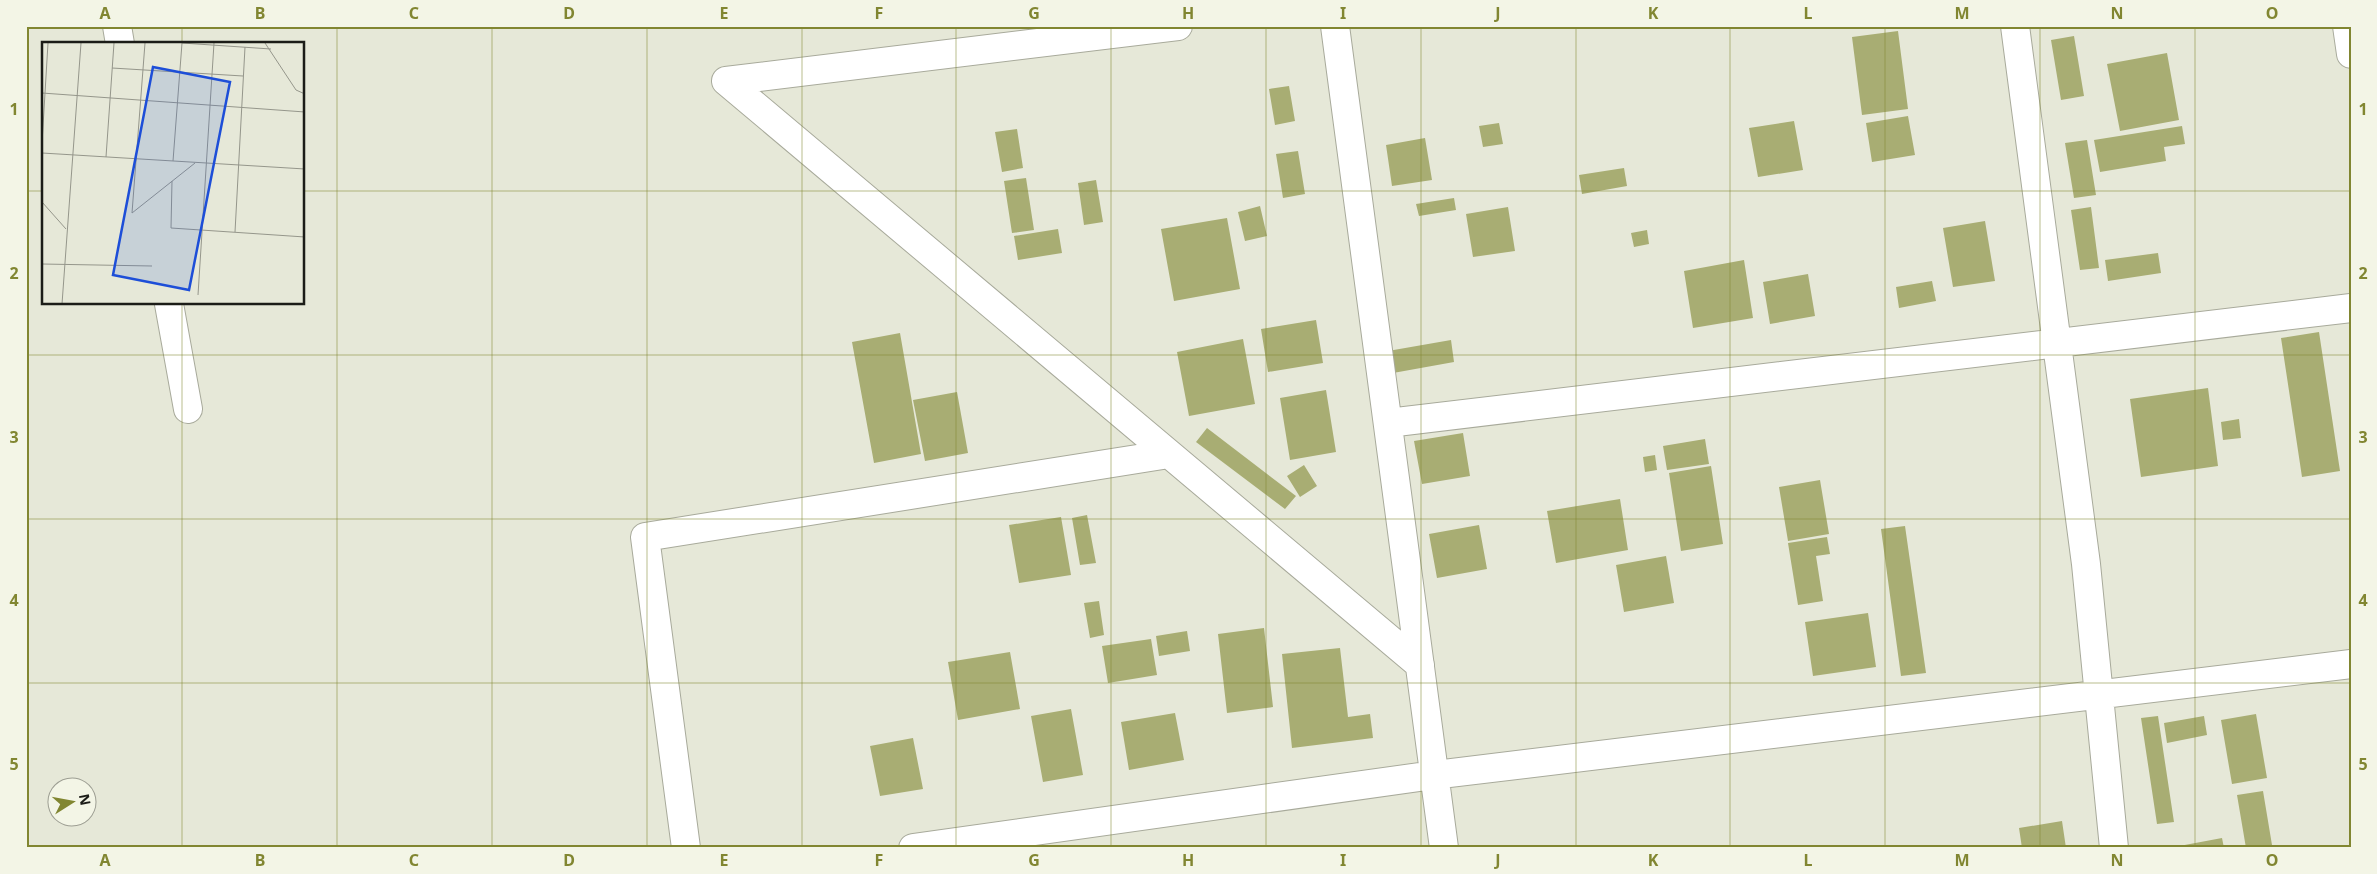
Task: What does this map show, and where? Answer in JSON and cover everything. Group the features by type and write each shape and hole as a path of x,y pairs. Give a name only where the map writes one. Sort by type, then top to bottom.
{"street":[{"path":"117,26 120,42"},
{"path":"1178,26 726,81 1420,665"},
{"path":"1336,26 1444,848"},
{"path":"2015,26 2086,564 2114,848"},
{"path":"2347,26 2351,54"},
{"path":"169,305 188,409"},
{"path":"1388,423 2351,308"},
{"path":"686,848 645,537 1169,454"},
{"path":"913,848 1434,775 2351,664"}],"building":[{"path":"1898,31 1908,109 1862,115 1852,37"},
{"path":"2074,36 2084,96 2061,100 2051,40"},
{"path":"2167,53 2179,120 2120,131 2107,64"},
{"path":"1289,86 1295,121 1275,125 1269,89"},
{"path":"1908,116 1915,155 1872,162 1866,123"},
{"path":"1794,121 1803,170 1758,177 1749,128"},
{"path":"1499,123 1503,144 1483,147 1479,126"},
{"path":"2182,126 2185,144 2164,147 2166,161 2100,172 2094,140"},
{"path":"1017,129 1023,168 1002,172 995,132"},
{"path":"1425,138 1432,180 1392,186 1386,145"},
{"path":"2087,140 2096,195 2074,198 2065,143"},
{"path":"1298,151 1305,194 1283,198 1276,154"},
{"path":"1624,168 1627,186 1582,194 1579,175"},
{"path":"1026,178 1034,230 1012,233 1004,181"},
{"path":"1096,180 1103,222 1084,225 1078,183"},
{"path":"1454,198 1456,210 1419,216 1416,204"},
{"path":"1260,206 1267,236 1245,241 1238,212"},
{"path":"1508,207 1515,251 1473,257 1466,214"},
{"path":"2091,207 2099,268 2080,270 2071,210"},
{"path":"1227,218 1240,289 1174,301 1161,229"},
{"path":"1985,221 1995,281 1953,287 1943,228"},
{"path":"1058,229 1062,253 1018,260 1014,236"},
{"path":"1647,230 1649,244 1634,247 1631,233"},
{"path":"2158,253 2161,273 2108,281 2105,260"},
{"path":"1744,260 1753,318 1693,328 1684,271"},
{"path":"1808,274 1815,316 1770,324 1763,282"},
{"path":"1932,281 1936,301 1899,308 1896,287"},
{"path":"1316,320 1323,363 1268,372 1261,329"},
{"path":"2319,332 2340,471 2302,477 2281,338"},
{"path":"900,333 921,454 874,463 852,342"},
{"path":"1243,339 1255,404 1189,416 1177,352"},
{"path":"1451,340 1454,362 1393,373 1388,351"},
{"path":"2208,388 2218,466 2141,477 2130,399"},
{"path":"1326,390 1336,452 1290,460 1280,398"},
{"path":"957,392 968,453 925,461 913,400"},
{"path":"2239,419 2241,438 2223,440 2221,422"},
{"path":"1207,428 1296,496 1285,509 1196,442"},
{"path":"1463,433 1470,476 1422,484 1414,441"},
{"path":"1705,439 1709,464 1667,470 1663,446"},
{"path":"1655,455 1657,470 1645,472 1643,457"},
{"path":"1304,465 1317,486 1300,497 1287,476"},
{"path":"1711,466 1723,544 1681,551 1669,473"},
{"path":"1820,480 1829,534 1788,541 1779,487"},
{"path":"1620,499 1628,550 1556,563 1547,511"},
{"path":"1087,515 1096,563 1080,565 1072,518"},
{"path":"1061,517 1071,575 1019,583 1009,525"},
{"path":"1479,525 1487,569 1437,578 1429,534"},
{"path":"1905,526 1926,673 1901,676 1881,529"},
{"path":"1827,537 1830,554 1816,556 1823,601 1798,605 1788,543"},
{"path":"1666,556 1674,603 1624,612 1616,565"},
{"path":"1099,601 1104,635 1090,638 1084,603"},
{"path":"1868,613 1876,667 1813,676 1805,622"},
{"path":"1264,628 1273,707 1227,713 1218,634"},
{"path":"1187,631 1190,651 1159,656 1156,636"},
{"path":"1151,639 1157,675 1108,683 1102,646"},
{"path":"1340,648 1348,717 1370,714 1373,738 1292,748 1282,654"},
{"path":"1010,652 1020,709 958,720 948,662"},
{"path":"1071,709 1083,775 1043,782 1031,716"},
{"path":"1175,713 1184,760 1129,770 1121,722"},
{"path":"2256,714 2267,778 2232,784 2221,720"},
{"path":"2158,716 2174,822 2157,824 2141,718"},
{"path":"2204,716 2207,735 2167,743 2164,723"},
{"path":"913,738 923,789 880,796 870,746"},
{"path":"2263,791 2272,845 2246,848 2237,795"},
{"path":"2062,821 2066,848 2022,848 2019,828"},
{"path":"2222,838 2224,848 2174,848 2174,847"}]}
